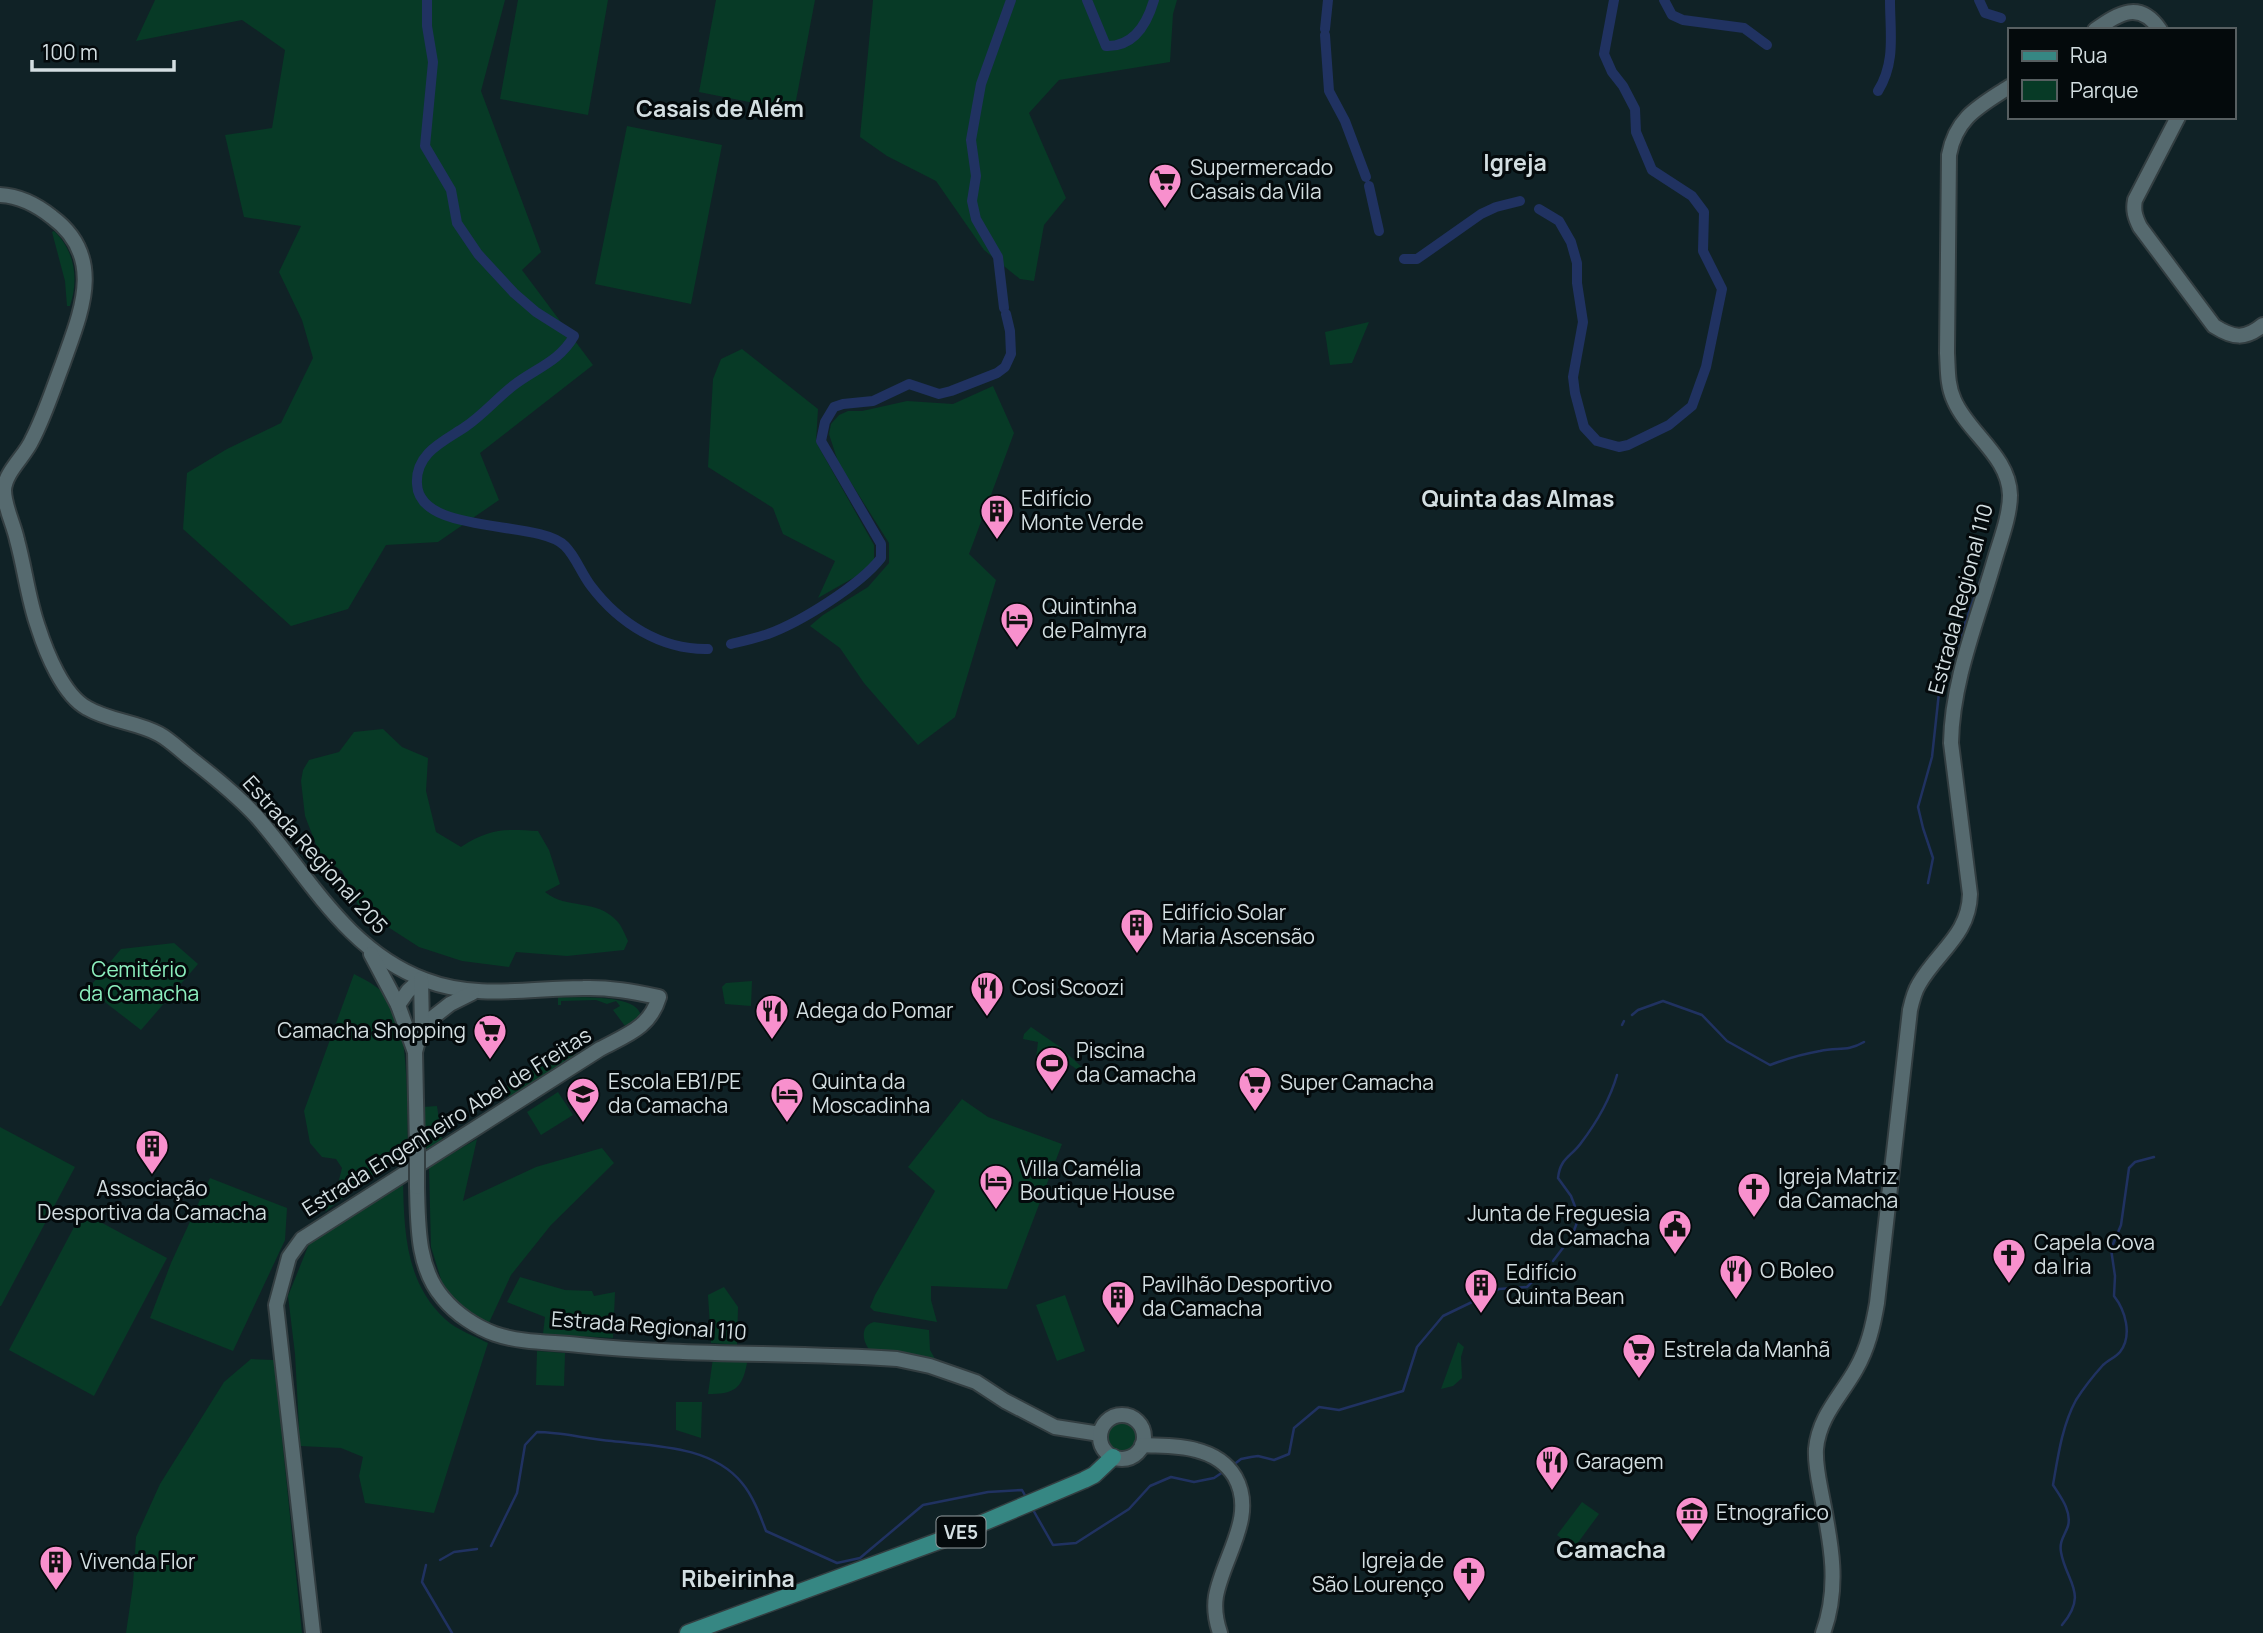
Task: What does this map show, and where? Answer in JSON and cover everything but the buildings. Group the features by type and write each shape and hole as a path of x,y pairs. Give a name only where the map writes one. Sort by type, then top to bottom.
{"main road":[{"path":"2098,28 2121,13 2133,10 2147,15 2158,28"},
{"name":"Estrada Regional 110","path":"1823,1633 1833,1598 1835,1578 1818,1472 1817,1438 1829,1408 1856,1369 1871,1333 1877,1303 1910,1010 1918,985 1964,925 1970,908 1951,743 1951,718 2010,496 2001,464 1963,416 1953,399 1949,385 1949,155 1958,129 1970,113 2008,88"},
{"path":"2177,119 2135,200 2136,218 2214,326 2228,335 2239,337 2247,336 2263,325"},
{"name":"Estrada Regional 205","path":"0,195 21,199 59,222 72,238 84,268 86,283 81,313 40,425 30,446 10,475 4,491 30,605 52,663 75,698 86,708 159,734 224,785 256,816 357,940 383,960 448,989 474,992 607,988 659,997"},
{"name":"Estrada Regional 110","path":"369,949 400,1010 415,1052"},
{"path":"421,979 408,990 400,1010 422,1026 450,1004 474,992"},
{"name":"Estrada Regional 110","path":"421,979 422,1026 415,1052 417,1187 421,1248 426,1268 443,1298 471,1322 498,1335 615,1349 897,1359 930,1366 976,1382 1005,1402 1055,1427 1100,1434"},
{"name":"Estrada Engenheiro Abel de Freitas","path":"313,1633 276,1305 289,1257 302,1239 600,1049 638,1028 654,1012 659,997"},
{"path":"1117,1415 1124,1415 1136,1420 1140,1425 1144,1438 1142,1445 1131,1456 1113,1457 1102,1446 1100,1434 1106,1422 1117,1415"},
{"path":"1142,1445 1194,1449 1210,1454 1222,1461 1232,1472 1242,1495 1241,1520 1216,1594 1216,1620 1220,1633"},
{"name":"VE5","path":"688,1633 947,1538 1084,1480 1094,1475 1113,1457"}],"green space":[{"path":"155,0 505,0 481,91 541,252 522,270 593,365 480,453 499,500 438,542 386,545 348,609 291,626 183,529 187,473 227,449 281,423 313,358 302,320 279,272 301,226 244,217 225,135 272,128 285,50 242,20 136,41"},
{"path":"518,0 608,0 588,115 500,99"},
{"path":"716,0 815,0 794,111 699,92"},
{"path":"873,0 1177,0 1173,14 1170,62 1059,80 1029,113 1066,198 1044,225 1034,281 1020,279 984,250 936,181 887,156 860,137"},
{"path":"627,126 722,145 691,304 595,284"},
{"path":"54,231 71,256 74,286 70,306 67,306 65,281 52,232"},
{"path":"1369,322 1352,363 1330,365 1325,332"},
{"path":"742,349 818,409 816,442 874,545 874,561 862,573 818,598 835,561 783,534 773,508 708,467 713,379 721,359"},
{"path":"993,386 1014,433 969,554 996,580 955,717 918,745 864,683 840,648 810,626 868,587 889,563 889,543 838,462 829,434 831,424 839,415 848,411 862,411 907,401 953,404"},
{"path":"383,729 402,747 428,758 426,791 436,832 461,847 481,836 498,831 538,831 549,850 560,884 545,892 563,901 591,906 609,914 619,923 628,941 624,950 567,956 516,952 509,967 462,961 419,947 360,909 342,871 320,855 305,816 301,781 309,760 339,752 354,732"},
{"name":"Cemitério da Camacha","path":"174,943 198,964 141,1030 88,989 121,949"},
{"path":"354,974 384,994 398,1016 406,1073 408,1147 325,1212 337,1188 342,1168 336,1159 322,1157 310,1143 304,1111"},
{"path":"752,981 751,1006 725,1004 722,987 726,983"},
{"path":"558,997 618,1000 629,1003 641,1016 625,1026 613,1010 620,1006 616,1001 607,1004 596,1000 561,1001 561,1005 558,1005"},
{"path":"1031,1027 1060,1047 1086,1071 1084,1074 1066,1062 1060,1070 1036,1058 1038,1042 1023,1039"},
{"path":"563,1042 572,1045 576,1056 511,1097 503,1094 502,1089 561,1053"},
{"path":"558,1092 573,1115 541,1135 527,1112"},
{"path":"962,1099 988,1117 1062,1144 1007,1289 931,1286 931,1300 937,1322 874,1311 870,1307 875,1295 935,1191 908,1167"},
{"path":"437,1106 443,1147 427,1157 423,1107"},
{"path":"0,1127 75,1167 1,1306 0,1306"},
{"path":"477,1139 463,1201 536,1167 602,1148 614,1163 551,1225 511,1275 487,1327 444,1289 431,1247 429,1167"},
{"path":"210,1178 287,1208 285,1240 233,1351 150,1318 171,1263"},
{"path":"403,1179 409,1254 422,1289 445,1319 460,1330 488,1343 434,1513 365,1503 359,1476 363,1457 341,1448 300,1446 295,1354 288,1296 309,1244"},
{"path":"82,1212 167,1258 94,1396 9,1350"},
{"path":"520,1277 565,1290 592,1291 594,1296 615,1292 613,1338 543,1334 545,1317 507,1302"},
{"path":"724,1287 738,1307 737,1345 711,1343 708,1295"},
{"path":"1065,1295 1085,1351 1057,1361 1036,1305"},
{"path":"874,1322 929,1330 930,1350 939,1366 874,1354 867,1346 864,1332 869,1324"},
{"path":"1458,1342 1464,1347 1461,1357 1462,1378 1453,1386 1441,1389"},
{"path":"537,1351 565,1353 564,1386 536,1385"},
{"path":"713,1358 745,1359 745,1372 735,1389 708,1394"},
{"path":"251,1359 274,1360 302,1633 126,1633 136,1537 160,1484 224,1382"},
{"path":"676,1402 702,1402 701,1438 676,1430"},
{"path":"1122,1422 1133,1427 1138,1438 1133,1449 1122,1454 1111,1449 1106,1438 1111,1427"},
{"path":"1582,1502 1599,1514 1574,1548 1557,1535"}],"waterway":[{"path":"427,0 427,26 433,62 425,146 451,190 457,223 478,254 514,293 536,312 574,336 554,358 514,385 472,422 432,449 418,473 417,484 423,500 437,512 458,519 551,538 565,546 591,586 614,612 642,632 674,645 708,649"},
{"path":"1004,308 998,257 976,219 972,201 976,176 971,140 981,84 1011,0"},
{"path":"1087,0 1106,46 1124,43 1132,38 1143,25 1154,0"},
{"path":"1325,29 1328,0"},
{"path":"1539,209 1559,221 1571,242 1577,263 1583,322 1573,377 1584,427 1597,441 1619,447 1628,445 1669,425 1692,406 1706,367 1722,289 1703,251 1704,212 1692,196 1652,170 1636,132 1635,109 1604,54 1614,0"},
{"path":"1664,0 1672,15 1683,20 1744,28 1767,45"},
{"path":"1878,91 1890,58 1890,0"},
{"path":"1979,0 1985,13 2001,18"},
{"path":"1325,35 1329,91 1345,121 1366,177"},
{"path":"1369,186 1379,231"},
{"path":"1404,259 1417,259 1481,214 1520,201"},
{"path":"731,644 768,634 813,612 859,580 881,558 881,544 821,441 825,422 834,407 873,401 909,384 939,394 997,373 1005,367 1011,354 1006,314"},
{"path":"1928,883 1933,858 1918,807 1932,757 1941,674 1955,652 1984,570"},
{"path":"1632,1015 1663,1001 1702,1015 1727,1041 1770,1065 1864,1042"},
{"path":"1622,1025 1624,1021"},
{"path":"1553,1261 1572,1236 1579,1217 1571,1196 1558,1178 1559,1171 1598,1119 1617,1075"},
{"path":"2062,1625 2070,1614 2075,1596 2061,1548 2069,1520 2065,1504 2053,1485 2059,1452 2067,1420 2076,1400 2105,1363 2118,1354 2124,1345 2126,1323 2114,1296 2115,1276 2111,1249 2121,1225 2129,1168 2135,1162 2154,1157"},
{"path":"1232,1466 1241,1459 1258,1456 1274,1460 1289,1454 1294,1428 1319,1407 1339,1410 1403,1391 1417,1347 1443,1316 1499,1289 1527,1287 1545,1269"},
{"path":"491,1546 517,1493 525,1445 537,1432 664,1447 699,1455 730,1471 742,1483 756,1506 766,1531 837,1563 860,1558 923,1505 988,1492 1022,1490 1027,1499"},
{"path":"1032,1508 1053,1545 1076,1543 1129,1509 1150,1486 1171,1477 1194,1482 1214,1478 1223,1472"},
{"path":"440,1560 454,1552 477,1549"},
{"path":"426,1565 422,1582 452,1633"}],"place":[{"name":"Supermercado Casais da Vila","path":"1165,210"},
{"name":"Edifício Monte Verde","path":"997,541"},
{"name":"Quintinha de Palmyra","path":"1017,649"},
{"name":"Edifício Solar Maria Ascensão","path":"1137,955"},
{"name":"Cosi Scoozi","path":"987,1018"},
{"name":"Adega do Pomar","path":"772,1041"},
{"name":"Camacha Shopping","path":"490,1061"},
{"name":"Piscina da Camacha","path":"1052,1093"},
{"name":"Super Camacha","path":"1255,1113"},
{"name":"Escola EB1/PE da Camacha","path":"583,1124"},
{"name":"Quinta da Moscadinha","path":"787,1124"},
{"name":"Associação Desportiva da Camacha","path":"152,1176"},
{"name":"Villa Camélia Boutique House","path":"996,1211"},
{"name":"Igreja Matriz da Camacha","path":"1754,1219"},
{"name":"Junta de Freguesia da Camacha","path":"1675,1256"},
{"name":"Capela Cova da Iria","path":"2009,1285"},
{"name":"O Boleo","path":"1736,1301"},
{"name":"Edifício Quinta Bean","path":"1481,1315"},
{"name":"Pavilhão Desportivo da Camacha","path":"1118,1327"},
{"name":"Estrela da Manhã","path":"1639,1380"},
{"name":"Garagem","path":"1552,1492"},
{"name":"Etnografico","path":"1692,1543"},
{"name":"Vivenda Flor","path":"56,1592"},
{"name":"Igreja de São Lourenço","path":"1469,1603"}],"district":[{"name":"Casais de Além","path":"720,109"},
{"name":"Igreja","path":"1515,163"},
{"name":"Quinta das Almas","path":"1518,499"},
{"name":"Camacha","path":"1611,1550"},
{"name":"Ribeirinha","path":"738,1579"}]}
